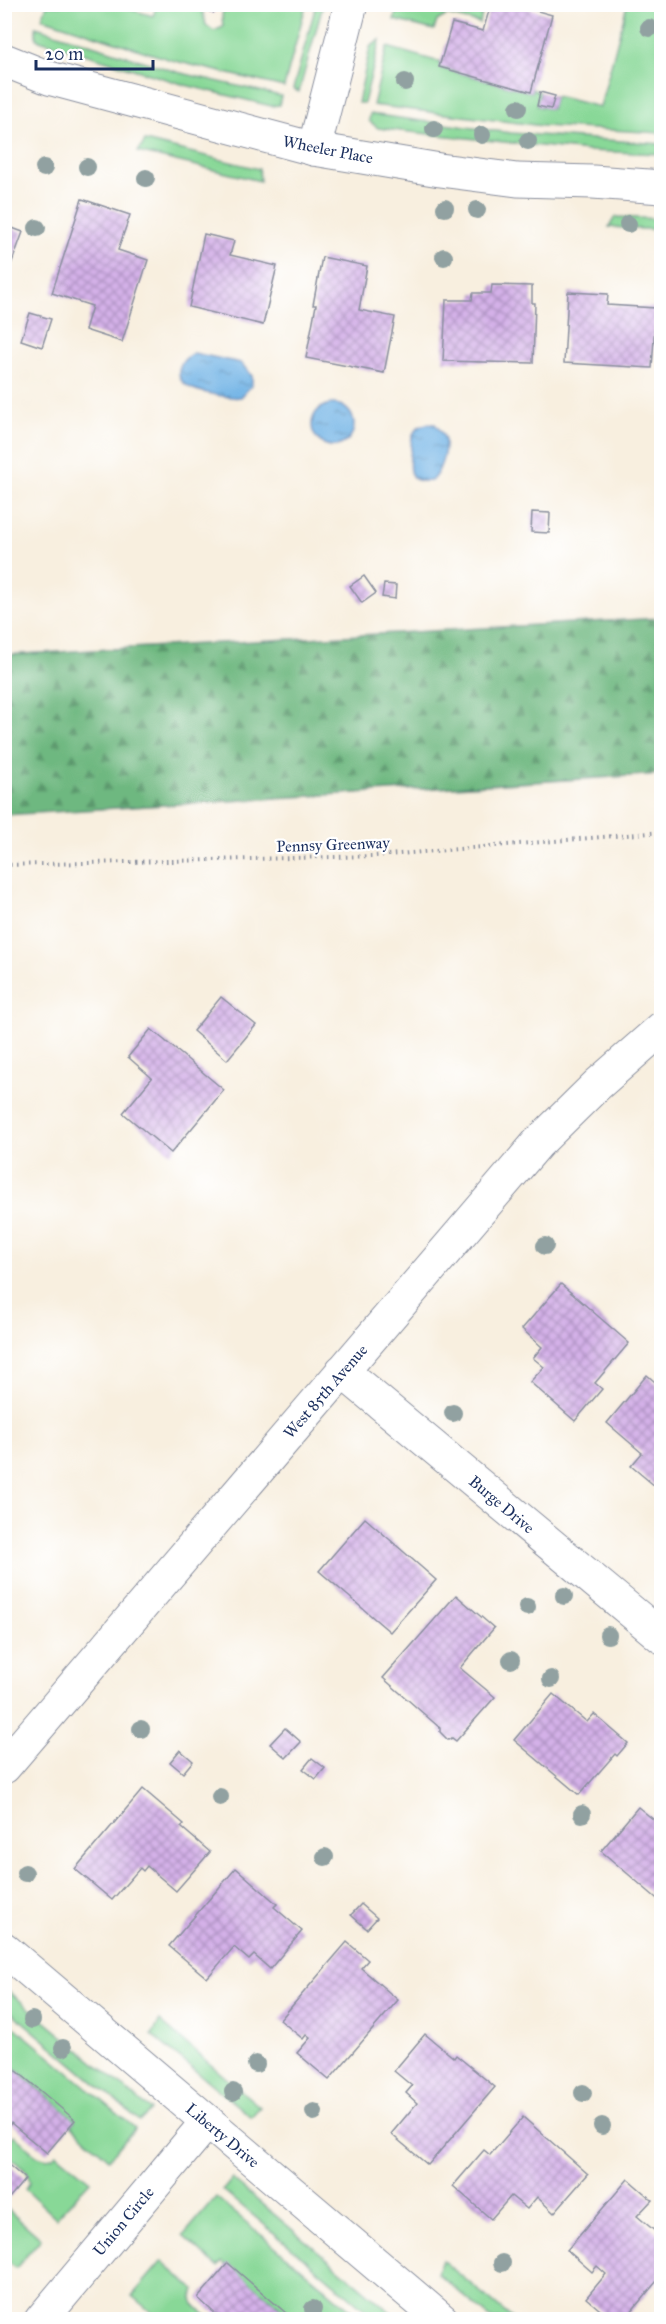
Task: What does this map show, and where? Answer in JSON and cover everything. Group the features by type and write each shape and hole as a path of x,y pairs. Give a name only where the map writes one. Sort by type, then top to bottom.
{"street":[{"path":"314,149 351,4"},
{"name":"Wheeler Place","path":"4,60 49,78 314,149 517,180 662,187"},
{"name":"West 85th Avenue","path":"4,1767 537,1144 597,1084 661,1029"},
{"name":"Burge Drive","path":"342,1371 662,1637"},
{"name":"Liberty Drive","path":"4,1949 442,2319"},
{"name":"Union Circle","path":"41,2319 207,2122"}],"path":[{"name":"Pennsy Greenway","path":"4,865 375,856 662,832"}],"green space":[{"path":"398,4 484,5 480,23 447,15 437,21 434,30 394,20"},
{"path":"47,5 116,5 153,16 157,5 184,5 202,9 206,25 214,31 223,27 222,15 225,5 306,5 284,87 171,60 42,18"},
{"path":"316,5 323,5 299,92 293,89"},
{"path":"627,5 661,5 661,133 543,126 373,105 387,47 440,62 440,68 531,92 532,89 540,92 537,106 551,109 555,96 600,107"},
{"path":"36,27 177,72 281,96 279,105 271,106 185,85 36,39"},
{"path":"380,40 364,103 358,103 370,47"},
{"path":"370,114 511,133 661,144 661,154 588,151 378,128 369,121"},
{"path":"145,141 259,169 260,181 138,152"},
{"path":"615,217 661,219 661,230 609,227"},
{"path":"661,618 661,774 5,815 5,655"},
{"path":"5,1988 151,2110 140,2121 5,2007"},
{"path":"4,2018 135,2128 109,2159 71,2125 75,2120 5,2060"},
{"path":"160,2021 260,2107 251,2117 152,2035"},
{"path":"14,2135 40,2157 52,2158 57,2154 90,2181 56,2218 25,2189 30,2182 27,2172 5,2153 5,2146"},
{"path":"232,2179 399,2319 376,2319 223,2190"},
{"path":"216,2197 362,2319 294,2319 228,2264 222,2262 218,2267 183,2236"},
{"path":"4,2206 41,2239 16,2268 5,2260"},
{"path":"442,2260 513,2319 491,2319 437,2273"},
{"path":"162,2261 195,2290 192,2300 195,2306 210,2319 159,2319 132,2296"}],"water":[{"path":"194,353 241,363 252,376 252,385 241,397 214,395 189,387 179,374 181,364"},
{"path":"333,404 348,410 354,425 348,440 333,446 318,440 312,425 318,410"},
{"path":"435,424 444,436 445,446 437,473 431,481 423,481 417,480 410,473 409,462 414,433 419,427"}],"building":[{"path":"187,4 216,4 214,13"},
{"path":"491,4 513,4 552,15 531,92 439,67 452,23 483,31"},
{"path":"540,92 555,96 551,109 537,106"},
{"path":"82,199 130,215 118,250 148,260 122,342 85,330 92,306 52,293"},
{"path":"4,225 23,232 5,281 4,281"},
{"path":"204,234 234,241 230,255 277,266 263,325 189,307"},
{"path":"322,257 367,266 359,310 395,317 384,373 306,358"},
{"path":"492,285 532,286 532,303 535,303 533,363 443,361 446,300 472,300 473,293 491,293"},
{"path":"568,292 608,294 607,305 656,308 652,368 564,363"},
{"path":"30,313 51,319 42,347 21,340"},
{"path":"532,512 550,513 549,533 531,532"},
{"path":"364,576 376,593 362,603 350,586"},
{"path":"384,584 396,585 395,599 382,597"},
{"path":"221,997 256,1025 227,1060 193,1031"},
{"path":"151,1029 224,1090 171,1153 123,1113 152,1078 128,1057"},
{"path":"561,1284 629,1343 595,1383 602,1389 575,1421 530,1382 544,1367 533,1358 542,1347 522,1329"},
{"path":"647,1375 662,1388 662,1492 631,1466 642,1453 607,1423"},
{"path":"365,1518 436,1580 390,1632 319,1571"},
{"path":"456,1595 494,1628 460,1668 495,1697 456,1741 452,1738 448,1740 440,1732 440,1728 383,1678"},
{"path":"553,1694 587,1722 594,1714 628,1743 617,1756 615,1754 579,1795 514,1740"},
{"path":"285,1728 301,1742 286,1758 270,1744"},
{"path":"180,1750 193,1761 183,1773 170,1762"},
{"path":"312,1758 325,1768 316,1779 303,1769"},
{"path":"143,1789 184,1824 181,1827 210,1852 176,1891 147,1866 143,1871 140,1868 112,1900 75,1869"},
{"path":"638,1807 659,1824 662,1821 662,1903 601,1851"},
{"path":"236,1868 277,1904 274,1907 302,1931 270,1969 254,1955 249,1960 234,1947 207,1978 169,1946"},
{"path":"361,1904 377,1918 367,1929 351,1915"},
{"path":"347,1942 368,1960 361,1968 398,2000 329,2080 297,2053 310,2038 306,2035 303,2039 280,2020"},
{"path":"425,2034 454,2058 456,2055 495,2087 428,2165 391,2134 417,2103 406,2093 412,2086 394,2071"},
{"path":"4,2060 75,2120 47,2153 11,2123 4,2131"},
{"path":"523,2117 588,2174 554,2213 537,2197 527,2209 511,2196 491,2219 453,2186 484,2150 490,2155"},
{"path":"4,2161 25,2179 4,2204"},
{"path":"628,2179 652,2200 637,2216 662,2237 662,2275 624,2320 612,2320 586,2298 606,2274 597,2266 592,2272 567,2250"},
{"path":"228,2263 294,2320 222,2320 198,2298"}]}
